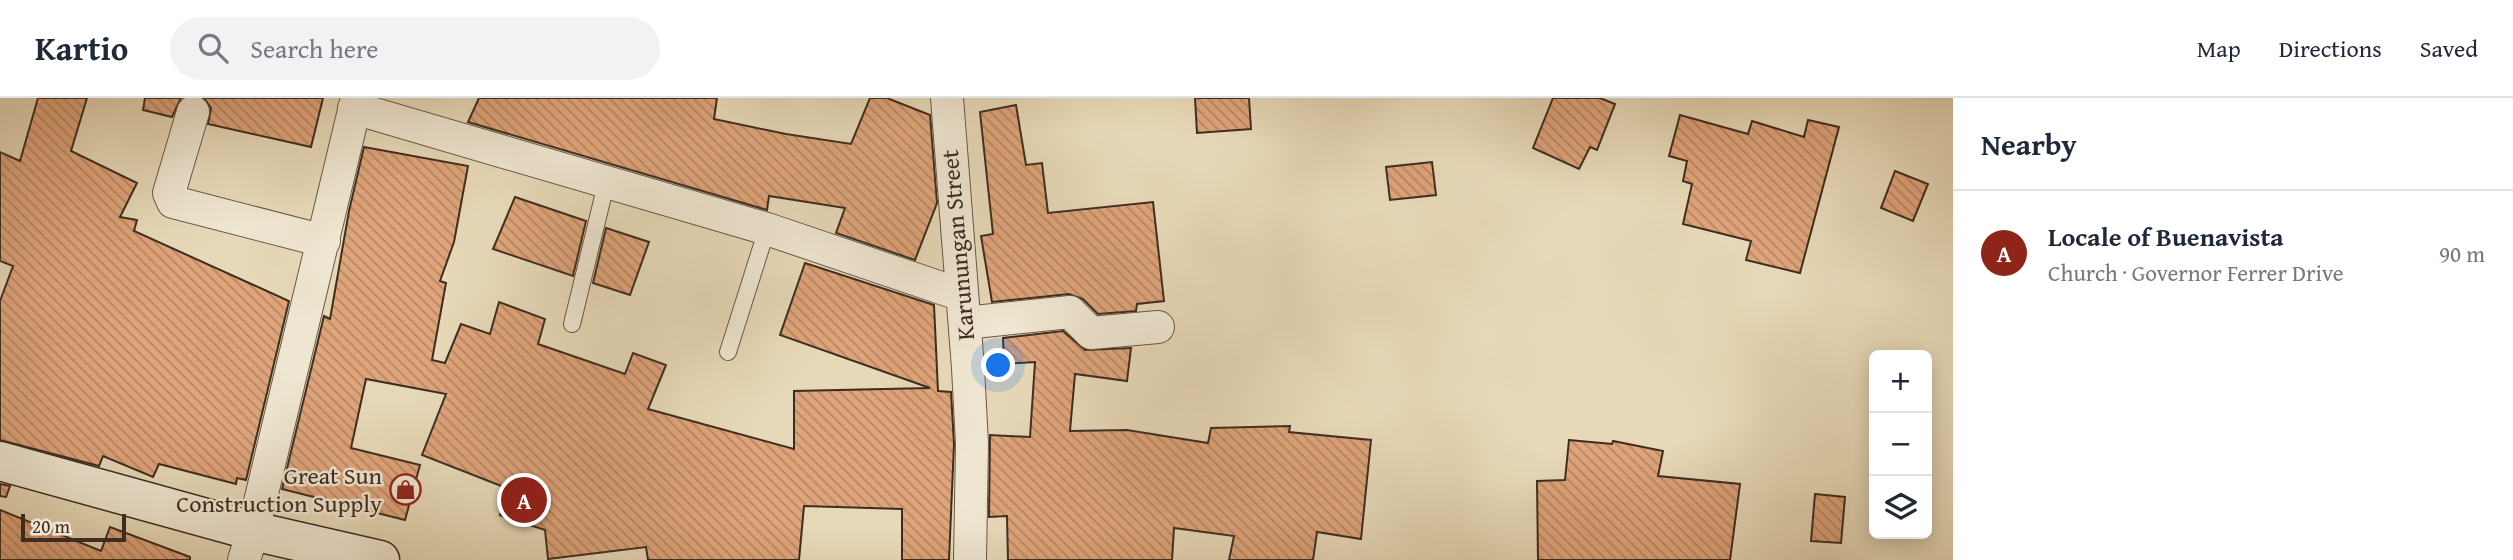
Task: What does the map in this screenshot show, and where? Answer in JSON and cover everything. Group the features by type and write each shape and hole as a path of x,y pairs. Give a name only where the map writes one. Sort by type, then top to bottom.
{"main road":[{"path":"0,461 249,546 380,560"}],"street":[{"name":"Karunungan Street","path":"947,98 972,444 970,560"},
{"path":"249,546 355,103 767,229 964,309 1070,313 1091,333 1158,327"},
{"path":"193,112 169,192 173,202 324,241"}],"lane":[{"path":"572,324 607,180"},
{"path":"728,352 767,229"}],"building":[{"path":"38,98 87,98 71,151 137,183 120,217 137,220 134,231 289,301 246,480 237,478 236,484 159,464 153,477 103,456 99,466 0,440 0,301 13,266 0,261 0,152 20,161"},
{"path":"145,98 181,98 172,117 143,110"},
{"path":"204,98 323,98 311,147 208,124 211,108"},
{"path":"479,98 717,98 714,119 851,144 870,98 887,98 930,115 937,203 915,260 836,233 845,208 769,196 767,210 468,122"},
{"path":"1195,98 1249,98 1251,129 1197,133"},
{"path":"1553,98 1600,98 1615,104 1597,150 1590,147 1579,169 1533,148"},
{"path":"1016,105 1026,165 1042,163 1048,213 1153,202 1164,301 1137,304 1136,311 1098,314 1083,299 1069,294 992,302 981,236 993,234 980,112"},
{"path":"1680,115 1748,134 1752,121 1804,137 1808,120 1839,127 1800,273 1746,260 1751,241 1683,224 1692,184 1683,181 1687,161 1669,156"},
{"path":"364,147 468,166 454,242 440,281 446,283 432,360 445,363 461,324 490,334 499,302 545,319 538,344 625,374 633,353 666,365 648,409 794,449 794,391 930,388 780,335 805,263 934,305 938,391 951,392 954,444 949,560 902,560 902,509 804,506 799,560 648,560 646,547 548,559 545,530 500,515 509,489 422,455 446,394 366,379 351,448 420,465 405,520 282,489 324,316 330,319 349,211"},
{"path":"1432,162 1436,195 1390,200 1386,167"},
{"path":"1895,171 1928,184 1913,221 1881,208"},
{"path":"515,197 586,221 573,276 493,249"},
{"path":"606,228 649,242 630,295 593,283"},
{"path":"1063,331 1085,350 1131,348 1127,381 1075,374 1070,431 1127,430 1208,443 1211,428 1290,426 1289,432 1371,440 1361,539 1317,532 1313,560 1229,560 1234,536 1174,528 1172,560 1008,560 1007,516 989,517 990,435 1030,437 1035,362 1004,364 1003,338"},
{"path":"1569,440 1612,444 1613,441 1663,451 1658,476 1740,484 1730,560 1538,560 1537,481 1565,480"},
{"path":"0,484 10,486 6,497 0,496"},
{"path":"1815,494 1845,497 1841,543 1811,541"},
{"path":"0,510 101,551 110,527 190,557 190,560 0,560"}],"place":[{"name":"Great Sun Construction Supply","path":"405,490"},
{"name":"Locale of Buenavista","path":"524,500"}]}
